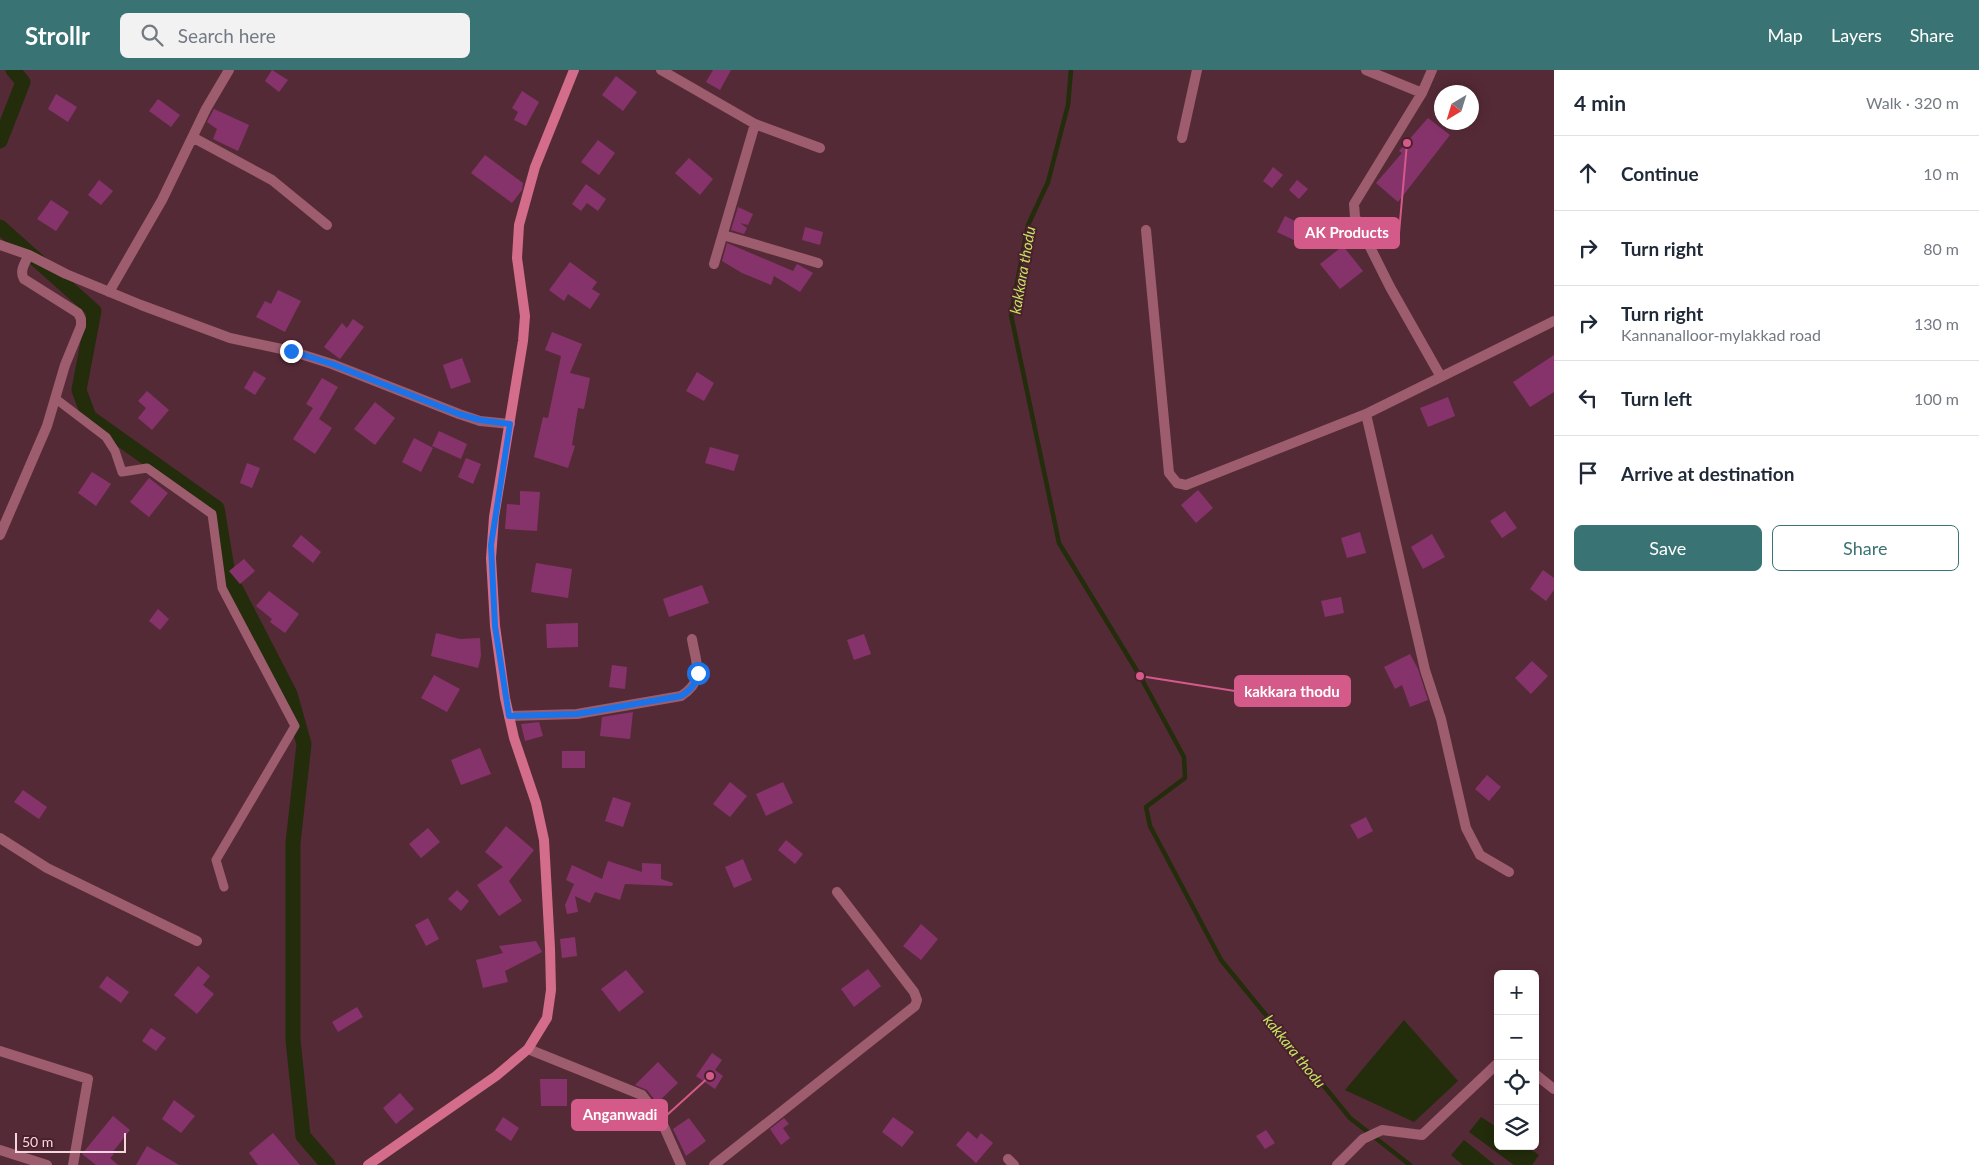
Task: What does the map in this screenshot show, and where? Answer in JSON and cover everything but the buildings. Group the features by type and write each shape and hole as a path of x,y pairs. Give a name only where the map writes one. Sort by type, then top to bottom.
{"main road":[{"path":"368,1165 496,1076 528,1049 547,1018 551,990 548,881 544,840 536,803 514,738 509,716 495,626 491,545 525,316 517,258 519,225 535,167 574,70"}],"street":[{"path":"109,292 162,200 194,138 206,109 228,70"},
{"path":"661,70 755,124 820,148"},
{"path":"1182,138 1197,70"},
{"path":"1366,70 1422,93"},
{"path":"1432,70 1422,93 1354,204 1355,217 1390,287 1441,377"},
{"path":"714,264 755,124"},
{"path":"194,138 272,180 327,225"},
{"path":"1146,230 1169,473 1177,483 1186,486 1366,414 1554,321"},
{"path":"723,235 818,263"},
{"path":"0,245 29,255 109,292 230,338 291,351 332,364 459,414 480,420 510,424"},
{"path":"0,535 56,399 65,365 81,326 81,319 70,306 24,279 22,275 23,267 29,255"},
{"path":"1366,414 1425,670 1441,719 1466,828 1480,855 1509,872"},
{"path":"509,716 577,714 681,696 690,690 697,681 698,673 692,639"},
{"path":"0,838 47,868 197,941"},
{"path":"714,1165 915,1006 917,1000 914,992 837,892"},
{"path":"528,1049 642,1095 661,1120 681,1165"},
{"path":"0,1051 88,1079 73,1165"},
{"path":"1337,1165 1363,1139 1382,1130 1422,1135 1494,1067"},
{"path":"1539,1077 1554,1089"},
{"path":"0,1150 47,1165"}],"lane":[{"path":"56,399 106,437 115,451 122,472 147,468 212,514 222,588 295,726 216,860 224,887"}],"shaded area":[{"path":"1404,1020 1458,1081 1414,1122 1345,1090"},
{"path":"1481,1117 1494,1125 1494,1150 1532,1150 1539,1155 1532,1165 1514,1165 1469,1132"},
{"path":"1464,1140 1495,1165 1463,1165 1451,1155"}],"waterway":[{"path":"0,141 23,82 13,70"},
{"name":"kakkara thodu","path":"1071,70 1068,105 1048,182 1028,225 1011,315 1059,543 1140,676 1184,757 1185,778 1146,807 1150,826 1221,960 1350,1118 1410,1165"},
{"path":"0,227 94,311 79,390 89,417 217,508 228,574 290,694 304,744 293,843 293,1040 303,1136 328,1165"}],"place":[{"name":"AK Products","path":"1407,143"},
{"name":"kakkara thodu","path":"1140,676"},
{"name":"Anganwadi","path":"710,1076"}],"route":[{"path":"291,351 332,364 459,414 480,420 510,424 491,545 495,626 509,716 577,714 681,696 690,690 697,681 698,673"}]}
